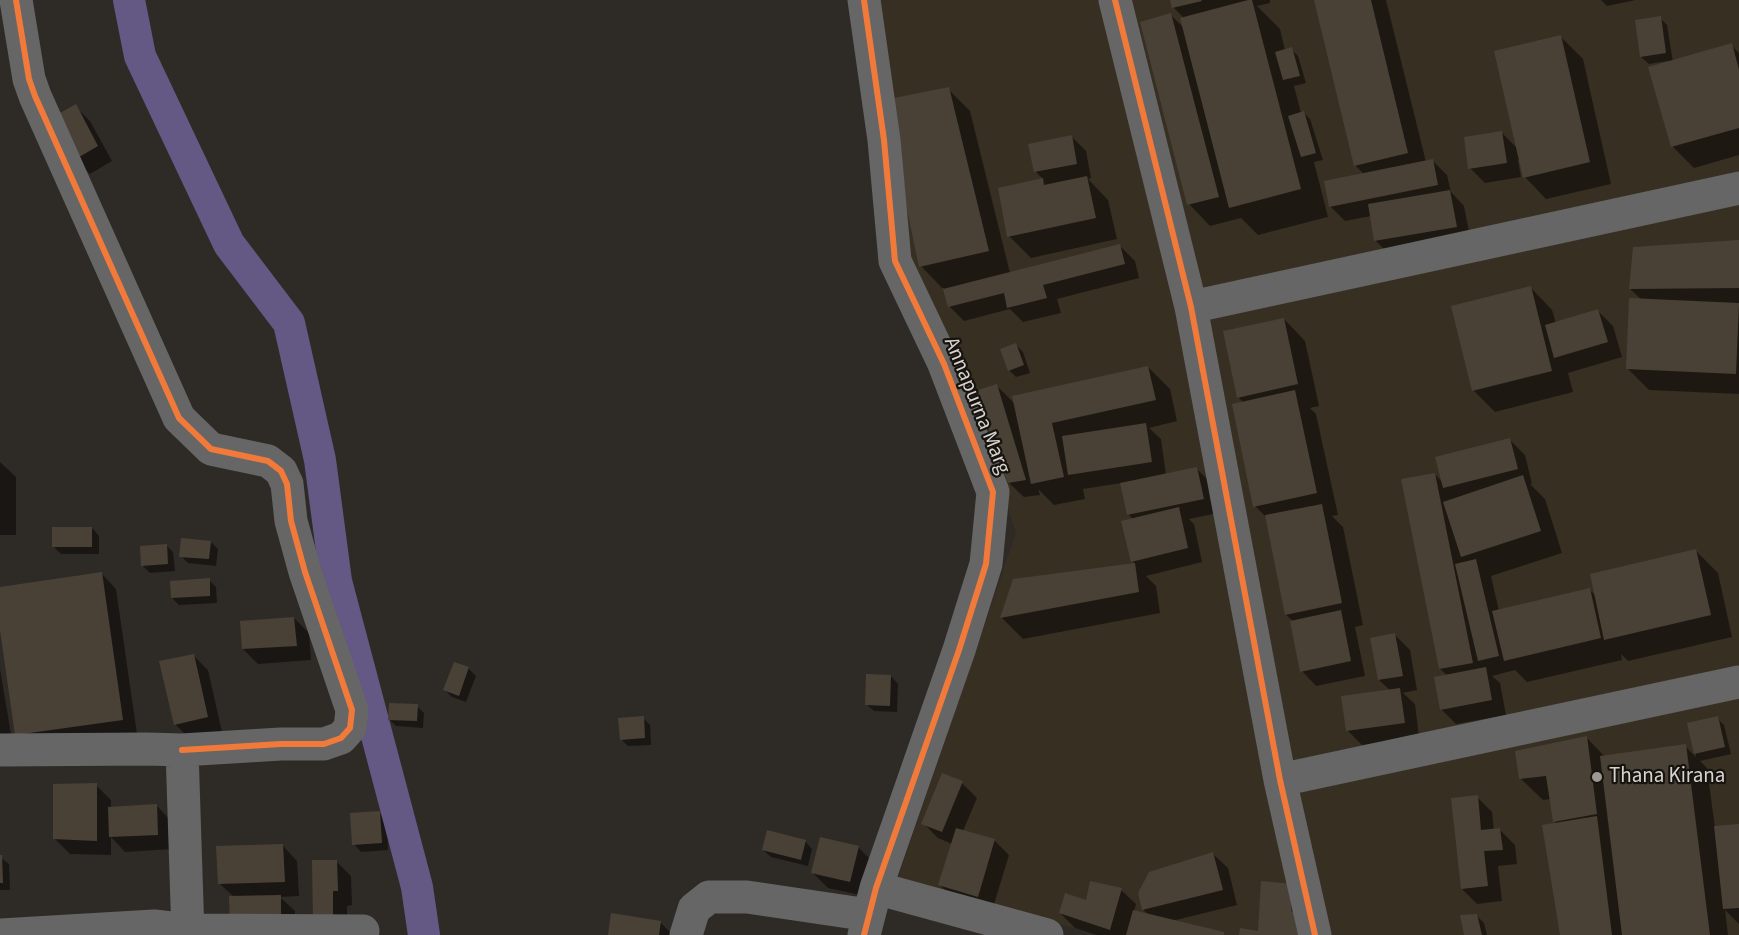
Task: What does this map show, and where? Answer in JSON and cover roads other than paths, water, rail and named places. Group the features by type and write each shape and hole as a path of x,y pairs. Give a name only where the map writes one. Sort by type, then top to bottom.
{"street":[{"path":"0,750 147,748 182,750 324,744 341,738 350,728 352,710 305,572 291,521 287,484 281,471 268,461 211,449 179,418 35,96 29,78 16,0"},
{"name":"Annapurna Marg","path":"864,0 884,140 896,261 944,364 993,492 986,564 870,913"},
{"path":"1115,0 1191,307 1280,780 1316,935"},
{"path":"1191,307 1739,188"},
{"path":"1280,780 1739,682"},
{"path":"182,750 188,933"},
{"path":"686,935 694,909 709,897 747,897 1047,935"},
{"path":"1,935 154,926 188,933 363,931"}],"waterway":[{"path":"129,0 140,56 229,244 289,323 320,460 336,581 417,887 424,935"}],"place":[{"name":"Thana Kirana","path":"1597,777"}]}
